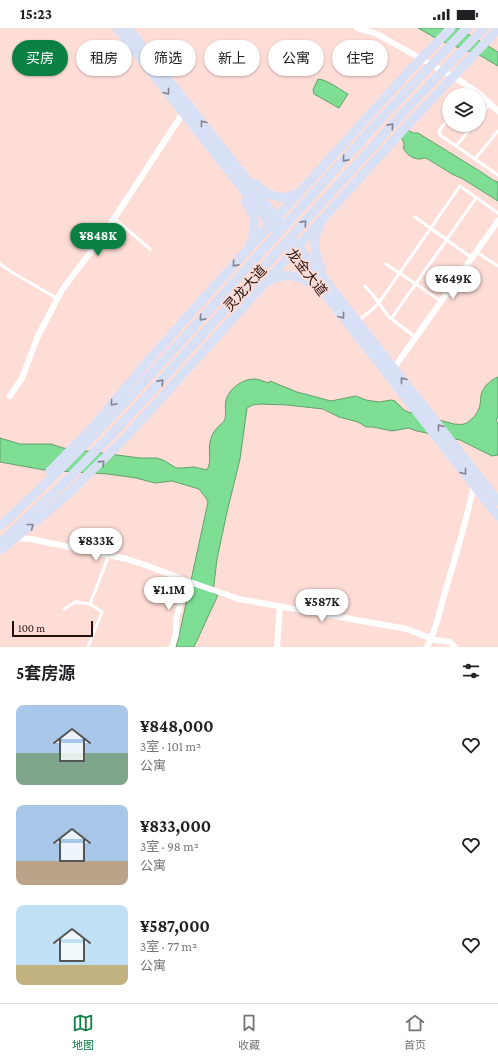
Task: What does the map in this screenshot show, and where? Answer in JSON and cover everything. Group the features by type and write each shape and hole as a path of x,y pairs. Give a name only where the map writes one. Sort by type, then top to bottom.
{"main road":[{"name":"龙金大道","path":"117,28 183,113 212,142"},
{"name":"龙金大道","path":"128,28 212,142 296,249 416,410 498,516"},
{"path":"2,524 35,486 93,427 149,361 274,221 410,70 451,28"},
{"name":"灵龙大道","path":"2,524 46,483 126,402 405,93 467,28"},
{"name":"灵龙大道","path":"7,539 135,411 414,101 484,28"},
{"path":"0,550 7,539 41,517 76,487 126,437 391,143 498,29"},
{"path":"212,142 229,150 260,188 266,193 284,197 297,194 304,188"},
{"path":"212,142 220,167 251,209 253,214 255,230 248,250"},
{"path":"326,216 318,228 315,248 316,258 326,289"},
{"path":"266,282 278,277 292,275 326,289"},
{"name":"龙金大道","path":"326,289 358,321 498,501"}],"street":[{"path":"356,28 378,34 471,88"},
{"path":"486,100 498,111"},
{"path":"10,396 22,378 38,336 62,290 102,237 183,113"},
{"path":"394,368 498,221"},
{"path":"426,647 431,639 466,519 474,485"},
{"path":"7,539 30,539 109,555 138,562 187,581 248,601 407,629 431,639 450,642 455,647"},
{"path":"172,647 176,634 176,620 187,581"},
{"path":"277,647 280,606"}],"lane":[{"path":"486,109 490,104"},
{"path":"442,127 439,131 440,135 497,174"},
{"path":"476,159 498,130"},
{"path":"456,146 467,132"},
{"path":"358,321 375,307 460,186 498,213"},
{"path":"391,319 476,198"},
{"path":"415,217 447,240 498,266"},
{"path":"114,218 150,249"},
{"path":"0,264 58,299"},
{"path":"386,264 441,301"},
{"path":"364,286 373,295 386,314 415,338"},
{"path":"90,604 109,555"},
{"path":"64,608 75,602 90,604 102,612 88,647"}],"shaded area":[{"path":"418,28 458,28 498,52 498,66 481,56 439,40"},
{"path":"318,79 330,83 348,94 339,108 314,94 313,90"},
{"path":"408,130 413,133 418,133 498,182 498,201 426,158 416,159 409,155 403,147 404,143 401,137"},
{"path":"498,377 498,416 496,421 498,424 498,455 492,456 460,440 408,428 392,431 366,427 358,422 339,417 323,409 260,404 247,408 240,459 217,559 213,593 218,595 194,647 176,647 208,502 199,489 172,481 155,483 136,478 108,474 44,470 0,462 0,438 20,444 51,444 63,448 140,458 157,458 176,468 194,467 207,470 209,464 210,440 214,431 224,422 226,414 225,402 230,392 237,385 249,379 256,379 269,383 270,381 297,392 331,401 356,396 366,400 379,402 391,400 395,401 408,412 454,424 462,424 467,423 478,411 483,389 488,383"}]}
